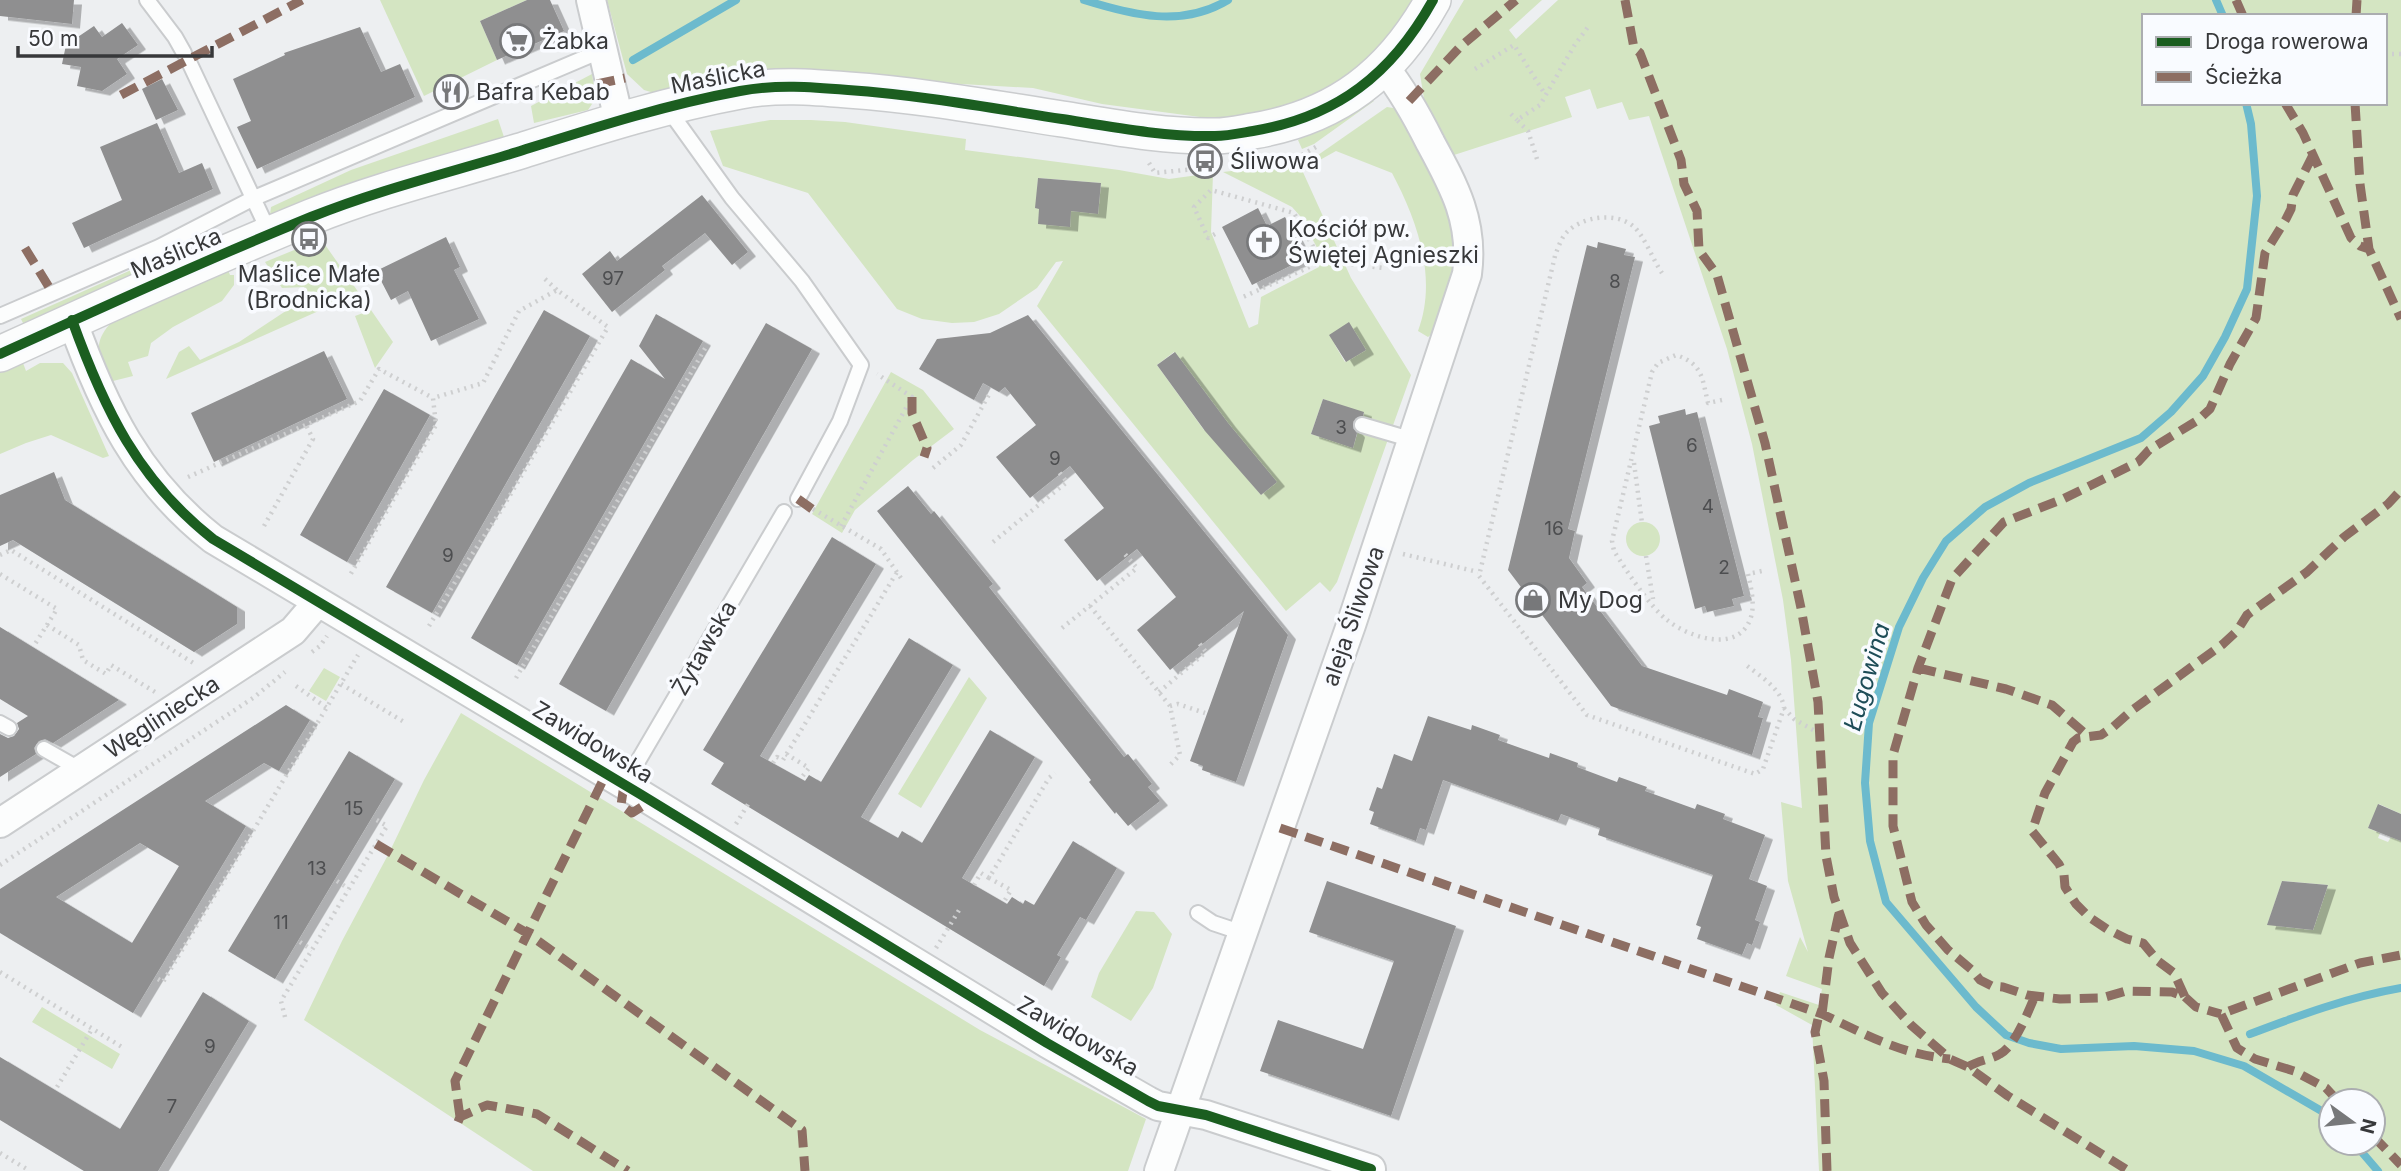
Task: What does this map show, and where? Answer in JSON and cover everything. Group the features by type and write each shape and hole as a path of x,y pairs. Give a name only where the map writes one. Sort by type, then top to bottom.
{"street":[{"path":"591,0 620,120"},
{"name":"Maślicka","path":"0,354 72,320 312,217 391,189 620,120 742,90 811,87 944,100 1128,129 1216,136 1273,128 1325,110 1353,94 1385,68 1408,40 1433,0"},
{"name":"aleja Śliwowa","path":"1159,1171 1463,291 1469,243 1460,199 1409,101 1385,68"},
{"name":"Zawidowska","path":"72,320 122,436 150,478 186,517 214,539 1047,1043 1158,1106 1206,1115 1371,1169"},
{"name":"Węgliniecka","path":"0,823 293,631 317,603"}],"lane":[{"path":"146,0 176,37 270,236"},
{"path":"0,316 159,247 252,199 603,50"},
{"path":"668,108 732,198 802,281 861,365 840,421 798,499"},
{"path":"1362,425 1413,440"},
{"name":"Żytawska","path":"624,785 784,512"},
{"path":"44,748 81,770"},
{"path":"1198,913 1213,923 1243,933"}],"path":[{"path":"1517,120 1540,105 1588,27"},
{"path":"1475,69 1514,45 1543,91 1547,93"},
{"path":"1511,114 1528,131 1537,159"},
{"path":"1215,234 1208,238 1194,207 1211,190 1294,213 1318,255 1316,264 1243,298"},
{"path":"1662,273 1640,234 1622,219 1591,219 1575,226 1562,238 1555,256 1478,572 1587,715 1755,774 1763,769 1784,708 1783,702 1768,681 1746,665"},
{"path":"1317,260 1383,268"},
{"path":"429,626 502,509 608,327 545,279"},
{"path":"182,472 188,478 360,401 379,369 433,398 483,383 519,311 557,290"},
{"path":"516,678 707,345"},
{"path":"1722,400 1708,403 1700,371 1687,359 1676,355 1658,363 1652,372 1612,541 1614,551 1665,619 1679,629 1711,640 1731,638 1745,628 1752,606 1748,574 1762,571"},
{"path":"841,526 912,397 861,365"},
{"path":"933,468 961,445 991,391"},
{"path":"349,577 436,425 433,398"},
{"path":"264,526 313,439 306,425"},
{"path":"1634,463 1642,523"},
{"path":"993,542 1067,482 1058,471"},
{"path":"812,509 881,549 903,580"},
{"path":"0,555 11,550 200,667"},
{"path":"1062,628 1137,568 1124,552"},
{"path":"1392,552 1478,572"},
{"path":"1646,556 1653,599"},
{"path":"773,763 777,757 783,760 898,572"},
{"path":"0,574 57,609 34,644"},
{"path":"1090,606 1170,706 1180,755 1169,766"},
{"path":"47,625 79,645 83,660 106,674 111,664 165,698"},
{"path":"310,653 320,646 331,629"},
{"path":"1159,692 1206,652 1199,643"},
{"path":"159,978 163,982 359,654"},
{"path":"0,865 253,698 291,667"},
{"path":"341,684 404,722"},
{"path":"296,687 327,708"},
{"path":"1170,706 1178,704 1205,713"},
{"path":"1784,708 1794,719 1819,734"},
{"path":"786,754 809,768 803,777"},
{"path":"989,878 1049,778 1055,773"},
{"path":"731,833 750,801"},
{"path":"285,1017 281,1001 387,826 375,819"},
{"path":"974,885 981,873 1011,890 1005,900"},
{"path":"337,881 349,889"},
{"path":"932,954 961,907"},
{"path":"300,942 312,950"},
{"path":"0,972 122,1047"},
{"path":"57,1087 92,1029"},
{"path":"0,1153 30,1171"}],"green space":[{"path":"380,0 527,0 480,21 497,60 424,96"},
{"path":"607,0 1419,0 1355,76 1297,103 1215,119 1102,104 1033,88 909,81 671,98 644,90 627,74"},
{"path":"1464,0 1542,0 1509,30 1516,39 1558,0 2401,0 2401,814 2379,804 2368,828 2380,833 2378,838 2388,842 2391,837 2401,841 2401,1171 1819,1171 1812,1025 1776,1005 1780,992 1819,1005 1822,989 1786,976 1800,937 1808,952 1788,881 1781,802 1802,808 1791,660 1783,600 1752,444 1727,349 1649,116 1629,120 1622,102 1597,109 1590,89 1565,97 1572,117 1454,155 1425,105 1420,74","holes":["2282,881 2328,885 2313,930 2268,923"]},
{"path":"592,74 596,98 588,110 534,123 531,106"},
{"path":"1362,101 1374,101 1314,144 1302,149 1298,140"},
{"path":"1387,107 1399,109 1429,161 1453,221 1455,264 1439,328 1428,337 1418,331 1426,291 1422,250 1409,210 1392,173 1336,151 1302,170 1351,278 1411,375 1337,582 1330,592 1320,582 1286,611 1037,306 1063,261 1056,262 1037,288 999,314 974,322 952,323 922,319 897,309 808,193 723,166 710,131 770,120 845,122 966,139 965,150 1169,179 1213,173 1211,232 1249,328 1258,324 1261,297 1319,267 1321,255 1300,216 1292,207 1223,172 1299,163 1318,155","holes":["1038,178 1101,183 1098,213 1036,208","1355,333 1365,350 1345,362 1335,345","1174,352 1223,417 1204,430 1157,365","1323,399 1364,413 1353,447 1311,434","1210,434 1276,482 1261,495"]},
{"path":"498,119 505,140 270,215 271,207 351,170"},
{"path":"212,234 218,248 28,333 21,319"},
{"path":"321,239 359,293 166,379 179,352 189,346 200,360 239,342 304,299 304,287 282,288 265,262"},
{"path":"228,270 230,275 234,275 234,285 222,301 173,327 151,343 148,356 128,362 133,376 109,382 100,359 99,346 110,324"},
{"path":"371,310 393,342 375,368 355,316"},
{"path":"23,363 26,371 40,363 63,363 72,373 109,456 103,458 51,435 0,454 0,373"},
{"path":"891,372 923,390 954,429 855,510 842,533 812,514"},
{"path":"1643,522 1655,527 1660,539 1655,551 1643,556 1631,551 1626,539 1631,527"},
{"path":"324,668 340,677 326,701 309,691"},
{"path":"969,677 987,698 921,808 898,794"},
{"path":"461,713 980,1030 1146,1119 1128,1171 533,1171 304,1020 424,780"},
{"path":"1136,911 1154,912 1172,934 1153,988 1131,1021 1091,997 1099,973"},
{"path":"42,1007 120,1054 112,1069 32,1022"}],"building":[{"path":"0,0 74,0 72,24 0,16"},
{"path":"527,0 550,0 564,31 497,60 480,21"},
{"path":"122,23 138,45 117,59 127,74 102,91 77,86 81,67 62,64 66,45 94,26 102,37"},
{"path":"360,27 381,72 400,64 415,97 257,169 237,127 251,121 233,79 285,55 284,53"},
{"path":"162,79 178,110 156,120 142,89"},
{"path":"157,123 179,173 202,163 213,189 84,248 72,223 122,200 100,147"},
{"path":"1038,178 1101,183 1098,214 1071,211 1070,227 1038,224 1039,209 1035,208"},
{"path":"702,195 748,252 732,265 705,233 662,266 665,270 612,312 582,274 610,251 617,261"},
{"name":"Kościół pw. Świętej Agnieszki","path":"1258,208 1267,226 1285,217 1306,258 1252,285 1222,227"},
{"path":"446,237 460,267 454,270 479,319 431,341 408,291 391,300 376,271"},
{"path":"1598,242 1626,249 1624,255 1635,257 1568,529 1575,531 1569,558 1587,583 1582,587 1642,666 1727,695 1729,689 1763,702 1758,717 1763,718 1752,755 1611,706 1508,570 1587,245 1597,248"},
{"path":"544,310 590,336 432,613 386,587"},
{"path":"656,314 703,341 517,665 471,638 631,359 665,379 639,346"},
{"path":"1028,315 1288,635 1236,782 1202,770 1203,766 1190,761 1244,611 1170,670 1137,630 1176,597 1137,549 1097,581 1064,540 1104,508 1070,466 1030,498 996,457 1036,425 1005,387 999,392 983,383 974,400 919,369 937,339 990,333"},
{"path":"1349,322 1366,350 1346,362 1329,335"},
{"path":"766,323 812,349 606,711 559,684"},
{"path":"324,351 347,399 214,462 191,413"},
{"path":"1175,352 1228,423 1277,482 1261,495 1205,431 1157,365"},
{"path":"384,389 430,415 347,562 300,535"},
{"path":"1323,399 1364,412 1363,416 1353,422 1357,433 1353,448 1311,434"},
{"path":"1685,409 1686,415 1697,412 1744,596 1732,599 1734,606 1707,612 1705,606 1695,609 1649,426 1660,423 1658,416"},
{"path":"54,472 65,500 237,607 237,624 194,652 13,540 0,546 0,495"},
{"path":"908,486 931,514 934,511 993,584 989,587 1124,757 1128,754 1152,784 1148,787 1160,801 1128,826 1089,782 1091,780 877,511"},
{"path":"832,537 876,564 760,756 805,781 809,775 821,782 909,638 953,665 861,817 898,838 902,831 922,843 990,730 1035,757 962,878 1007,904 1012,897 1023,904 1025,900 1034,905 1073,841 1117,868 1086,920 1080,917 1057,955 1061,957 1044,986 711,784 724,763 703,750"},
{"path":"0,627 119,700 53,743 45,739 39,741 34,748 36,754 0,777 0,734 8,738 14,736 19,729 17,723 28,716 0,699"},
{"path":"286,705 310,720 279,771 264,763 205,801 246,826 133,1013 0,933 0,889","holes":["140,843 179,866 132,943 56,897"]},
{"path":"1428,716 1471,730 1472,725 1500,735 1498,740 1549,758 1550,753 1578,763 1577,767 1617,782 1619,777 1647,787 1645,791 1695,809 1697,804 1725,814 1723,819 1765,835 1749,879 1767,886 1755,920 1760,922 1752,945 1747,943 1742,955 1697,939 1701,927 1696,925 1713,875 1598,835 1600,828 1561,814 1558,821 1443,780 1426,830 1420,828 1416,841 1370,824 1374,812 1369,810 1377,787 1382,789 1394,754 1412,761"},
{"path":"349,751 395,779 275,979 228,951"},
{"path":"2378,804 2401,814 2401,841 2368,828"},
{"path":"1327,881 1456,926 1391,1116 1260,1071 1278,1020 1363,1049 1394,961 1309,932"},
{"path":"2282,881 2328,885 2313,930 2267,925"},
{"path":"203,992 249,1021 158,1171 84,1171 0,1120 0,1057 120,1129"}],"waterway":[{"path":"633,60 736,0"},
{"name":"Ługowina","path":"1084,0 1157,16 1193,14 1228,0"},
{"name":"Ługowina","path":"2216,0 2222,14"},
{"name":"Ługowina","path":"2246,105 2251,124 2257,196 2247,289 2225,337 2203,376 2171,412 2141,438 2029,483 1985,507 1946,541 1923,578 1899,627 1869,723 1865,783 1870,841 1886,902 1976,1007 2006,1035 2061,1049 2134,1046 2194,1051 2244,1066 2317,1108"},
{"path":"2250,1034 2344,1001 2401,988"},
{"name":"Ługowina","path":"2366,1157 2378,1171"}],"marked path":[{"path":"121,95 302,0"},
{"path":"1409,101 1461,46 1516,0"},
{"path":"1625,0 1634,48 1640,53 1681,160 1684,184 1697,211 1699,250 1717,275 1765,443 1801,608 1818,702 1826,856 1834,897 1850,943 1882,993 1911,1025 1950,1059 1968,1067 2008,1096 2129,1171"},
{"path":"2236,0 2242,14"},
{"path":"2356,14 2357,0"},
{"path":"597,84 625,78"},
{"path":"2286,105 2303,133 2351,238 2360,246 2369,249"},
{"path":"2355,105 2360,184 2369,249 2401,319"},
{"path":"2313,155 2293,195 2291,209 2265,253 2256,318 2230,364 2210,409 2198,420 2149,450 2138,462 2063,499 2004,522 1952,579 1918,668 1893,755 1893,826 1912,902 1926,925 1980,980 2027,995 2060,999 2102,998 2126,991 2172,992 2185,997 2174,973 2158,961 2143,943 2107,929 2076,904 2065,887 2059,864 2032,831 2045,793 2073,742 2078,738 2101,735 2223,644 2237,631 2247,615 2307,572 2401,490"},
{"path":"25,248 52,292"},
{"path":"912,397 912,413 927,448 924,457"},
{"path":"798,499 812,509"},
{"path":"1918,668 2006,689 2052,705 2088,736"},
{"path":"460,1117 455,1081 606,774"},
{"path":"624,785 621,805 632,813 651,801"},
{"path":"1280,828 1822,1014 1899,1048 1950,1059"},
{"path":"376,844 527,933 802,1130 805,1171"},
{"path":"1827,1171 1824,1081 1815,1032 1822,1014 1829,958 1839,913"},
{"path":"2324,1087 2294,1071 2255,1059 2237,1048 2221,1014 2360,963 2401,955"},
{"path":"1968,1067 2006,1050 2035,996"},
{"path":"2185,997 2196,1007 2221,1014"},
{"path":"458,1122 460,1117 487,1105 537,1114 628,1171"},
{"path":"2387,1150 2401,1165"}],"cycle path":[{"path":"0,354 336,207 627,118 740,91 794,87 875,92 1177,135 1225,136 1283,124 1311,115 1359,88 1399,50 1433,0"},
{"path":"72,320 97,383 126,441 164,492 213,539 640,794 1047,1043 1148,1101 1158,1106 1206,1115 1371,1169"}],"place":[{"name":"Żabka","path":"517,41"},
{"name":"Bafra Kebab","path":"451,92"},
{"name":"Śliwowa","path":"1205,161"},
{"name":"Maślice Małe (Brodnicka)","path":"309,239"},
{"name":"Kościół pw. Świętej Agnieszki","path":"1264,242"},
{"name":"My Dog","path":"1533,600"}]}
